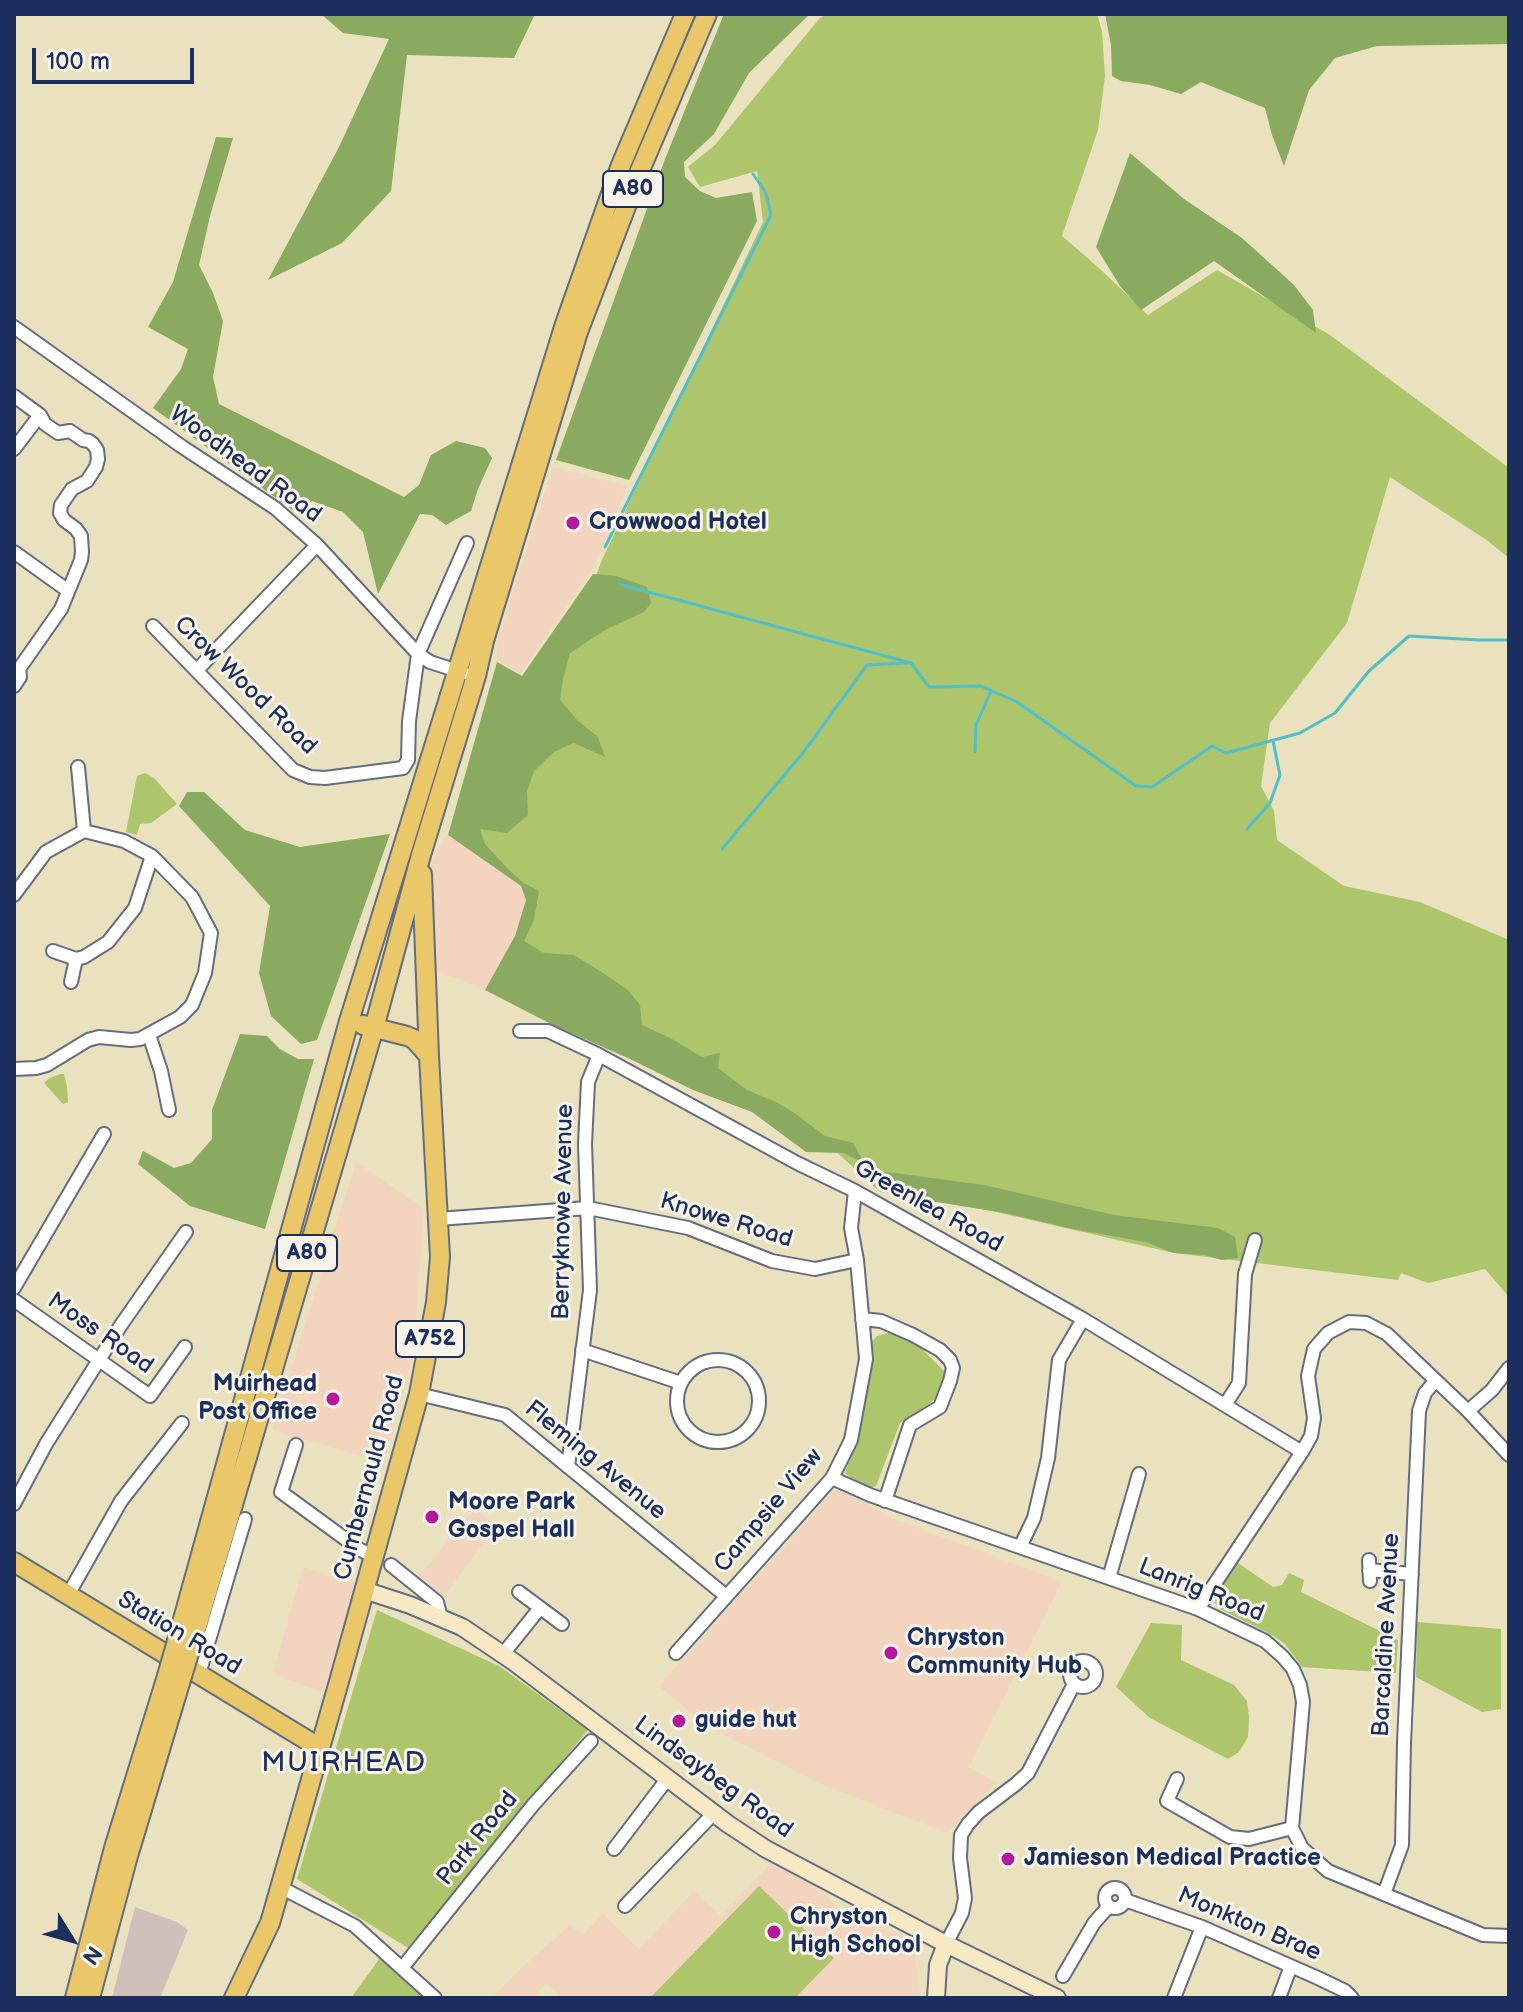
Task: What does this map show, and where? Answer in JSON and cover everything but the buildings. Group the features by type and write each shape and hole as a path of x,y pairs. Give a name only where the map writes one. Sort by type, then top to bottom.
{"main road":[{"name":"A80","path":"184,1645 349,1021 570,309 621,165 685,14"},
{"name":"A80","path":"90,1998 174,1679 374,1028 421,855 578,332 638,175 707,14"},
{"name":"Cumbernauld Road","path":"234,1998 270,1923 419,1394 436,1302 440,1257 421,855"},
{"path":"349,1021 414,1039 429,1056"},
{"name":"Station Road","path":"14,1562 320,1748"},
{"name":"Lindsaybeg Road","path":"364,1590 462,1627 766,1849 946,1944 1057,1998"},
{"name":"A80","path":"75,1998 114,1848 174,1679"},
{"path":"936,1998 938,1965 946,1944"}],"street":[{"name":"Woodhead Road","path":"14,327 181,446 275,508 317,545 418,654 430,662 476,676"},
{"path":"14,396 58,433 70,431 89,441 97,450 98,459 87,481 72,489 61,505 60,513 64,520 81,536 81,560 61,609 16,667 20,677 14,686"},
{"path":"14,449 40,415"},
{"path":"418,654 467,543"},
{"path":"197,670 317,545"},
{"path":"14,552 67,590"},
{"name":"Crow Wood Road","path":"153,626 293,770 310,777 325,778 403,768 408,760 409,721 418,654"},
{"path":"78,767 84,831"},
{"path":"14,895 46,852 84,831 124,841 152,856 192,897 211,933 205,973 192,1005 180,1017 149,1035 131,1040 99,1037 88,1040 47,1065 14,1069"},
{"path":"53,951 76,959 108,942 135,908 152,856"},
{"path":"71,982 76,959"},
{"name":"Greenlea Road","path":"520,1031 548,1031 599,1055 797,1163 855,1191 1083,1319 1302,1452"},
{"path":"149,1035 169,1110"},
{"name":"Berryknowe Avenue","path":"568,1467 590,1290 585,1144 588,1082 599,1055"},
{"path":"14,1288 104,1134"},
{"name":"Campsie View","path":"676,1653 832,1478 851,1440 866,1359 851,1228 855,1191"},
{"name":"Knowe Road","path":"438,1219 588,1208 688,1228 772,1261 815,1269 857,1260"},
{"path":"14,1504 46,1444 186,1232"},
{"path":"1225,1405 1239,1383 1245,1274 1255,1240"},
{"name":"Moss Road","path":"14,1300 150,1396 185,1347"},
{"path":"862,1319 881,1321 913,1335 940,1350 953,1368 940,1407 910,1425 885,1501"},
{"path":"1020,1547 1034,1518 1048,1458 1059,1360 1083,1319"},
{"path":"1198,1609 1311,1436 1314,1418 1308,1376 1314,1349 1328,1333 1349,1322 1366,1323 1387,1334 1509,1455"},
{"path":"582,1350 681,1383"},
{"path":"713,1360 735,1364 747,1372 756,1386 759,1400 757,1415 743,1434 723,1442 709,1442 694,1436 684,1426 677,1409 681,1383 690,1371 713,1360"},
{"path":"1468,1411 1492,1390 1509,1368"},
{"name":"Barcaldine Avenue","path":"1384,1894 1402,1845 1419,1411 1425,1393 1435,1381"},
{"name":"Fleming Avenue","path":"419,1394 505,1415 726,1596"},
{"path":"68,1595 121,1501 182,1423"},
{"path":"296,1445 281,1492 374,1557"},
{"path":"1109,1578 1139,1474"},
{"name":"Lanrig Road","path":"832,1478 885,1501 1198,1609 1265,1641 1293,1669 1303,1702 1292,1828"},
{"path":"199,1674 245,1519"},
{"path":"1369,1570 1412,1574"},
{"name":"Lindsaybeg Road","path":"395,1573 437,1602 441,1618"},
{"path":"519,1592 562,1624"},
{"path":"503,1654 540,1608"},
{"path":"946,1944 962,1913 965,1898 960,1858 961,1835 979,1812 1028,1773 1074,1684"},
{"name":"Park Road","path":"402,1968 533,1805 591,1741"},
{"path":"614,1849 668,1778"},
{"path":"1177,1779 1167,1801 1230,1837 1249,1839 1292,1828 1302,1848 1328,1871 1483,1935 1509,1936"},
{"path":"625,1906 714,1813"},
{"path":"280,1887 355,1926 435,1998"},
{"name":"Monkton Brae","path":"1063,1976 1094,1923 1109,1906 1106,1896 1110,1890 1120,1890 1125,1900 1202,1927 1345,1991 1352,1998"},
{"path":"1174,1998 1202,1927"},
{"path":"1279,1998 1291,1966"}],"shaded area":[{"path":"553,467 627,486 594,567 520,674 497,659 497,642"},
{"path":"448,835 522,886 526,900 515,936 485,990 435,971 429,868 444,837"},
{"path":"356,1162 423,1208 415,1341 384,1462 272,1430"},
{"path":"837,1488 896,1520 1062,1582 969,1767 996,1783 948,1833 825,1786 705,1725 659,1686"},
{"path":"475,1509 496,1526 444,1597 418,1577"},
{"path":"303,1567 358,1585 323,1692 273,1674"},
{"name":"Chryston High School","path":"771,1863 822,1891 847,1919 912,1938 920,1998 562,1998 547,1983 532,1998 492,1998 569,1926 584,1934 603,1914 639,1949 694,1891 721,1916"},
{"path":"135,1907 177,1922 188,1930 160,1998 112,1998"}],"green space":[{"path":"321,14 535,14 514,58 407,55 391,191 342,243 268,280 339,147 389,39 343,33"},
{"path":"724,14 810,14 749,73 714,134 684,162 685,177 700,191 716,198 752,192 757,221 629,480 556,460 665,159"},
{"path":"826,14 1097,14 1102,31 1105,76 1098,130 1062,236 1148,315 1217,270 1330,335 1509,468 1509,558 1390,477 1347,623 1270,723 1261,786 1274,811 1277,840 1344,886 1420,902 1509,940 1509,1297 1485,1269 1428,1283 1401,1273 1398,1280 1174,1253 992,1211 880,1192 831,1147 652,1047 518,944 531,894 465,840 593,583 763,222 757,171 700,187 688,167 715,145"},
{"path":"1105,14 1509,14 1509,44 1377,46 1335,58 1309,90 1284,166 1265,108 1201,82 1181,94 1121,81 1112,76 1111,45"},
{"path":"216,137 233,138 199,265 223,321 213,377 219,404 404,497 419,485 431,455 456,441 485,448 492,458 471,511 446,525 432,515 420,514 378,594 363,532 343,512 312,501 298,514 153,408 181,369 188,349 148,327 173,282"},
{"path":"1130,153 1184,199 1242,238 1294,285 1313,310 1316,333 1214,261 1141,310 1120,286 1096,247"},
{"path":"593,574 616,576 647,587 651,603 644,612 605,630 570,653 560,700 577,720 598,737 605,757 574,743 554,752 534,771 527,791 528,815 507,833 480,829 485,844 510,871 539,891 534,920 524,941 544,953 574,955 600,971 628,990 640,1005 642,1025 702,1057 720,1053 718,1068 747,1090 793,1112 825,1136 853,1143 865,1164 844,1153 806,1152 752,1112 693,1090 485,990 515,936 526,900 521,886 448,835 497,662 522,676"},
{"path":"145,773 154,778 177,804 151,823 140,824 137,835 126,832 137,776"},
{"path":"187,792 204,792 245,830 300,847 390,834 317,1040 301,1044 271,1016 259,973 270,906 179,806"},
{"path":"240,1034 267,1036 280,1049 298,1059 314,1059 265,1229 190,1206 138,1164 143,1151 174,1168 191,1163 212,1139 212,1110"},
{"path":"64,1074 67,1087 68,1102 63,1104 44,1083"},
{"path":"880,1171 984,1185 1114,1215 1218,1228 1235,1237 1238,1258 1222,1260 1174,1253 1146,1242 1005,1213 912,1198 882,1182"},
{"path":"889,1333 916,1343 945,1372 935,1399 900,1423 876,1486 871,1488 845,1473 856,1438 870,1344 877,1336"},
{"path":"1238,1563 1273,1587 1282,1585 1289,1573 1304,1580 1301,1592 1398,1640 1396,1673 1302,1667 1285,1644 1218,1608 1215,1603 1217,1593"},
{"path":"377,1610 499,1666 588,1730 408,1948 297,1879"},
{"path":"1417,1622 1501,1629 1501,1709 1482,1712 1416,1677"},
{"path":"1151,1623 1182,1625 1181,1660 1234,1685 1247,1701 1248,1737 1239,1752 1228,1759 1150,1718 1116,1687"},
{"path":"759,1886 834,1958 795,1998 650,1998"},
{"path":"380,1958 429,1998 351,1998"}],"waterway":[{"path":"605,547 771,215 766,193 753,174"},
{"path":"619,584 911,663 929,687 981,686 1017,702 1136,786 1152,787 1212,746 1226,753 1300,733 1335,713 1369,671 1409,636 1509,640"},
{"path":"722,849 803,753 867,665 908,663"},
{"path":"975,752 976,725 991,691"},
{"path":"1247,829 1270,803 1280,775 1273,741"}],"place":[{"name":"Crowwood Hotel","path":"573,523"},
{"name":"Muirhead Post Office","path":"333,1399"},
{"name":"Moore Park Gospel Hall","path":"432,1517"},
{"name":"Chryston Community Hub","path":"891,1653"},
{"name":"guide hut","path":"679,1721"},
{"name":"Jamieson Medical Practice","path":"1008,1859"},
{"name":"Chryston High School","path":"774,1932"}],"district":[{"name":"MUIRHEAD","path":"344,1764"}]}
